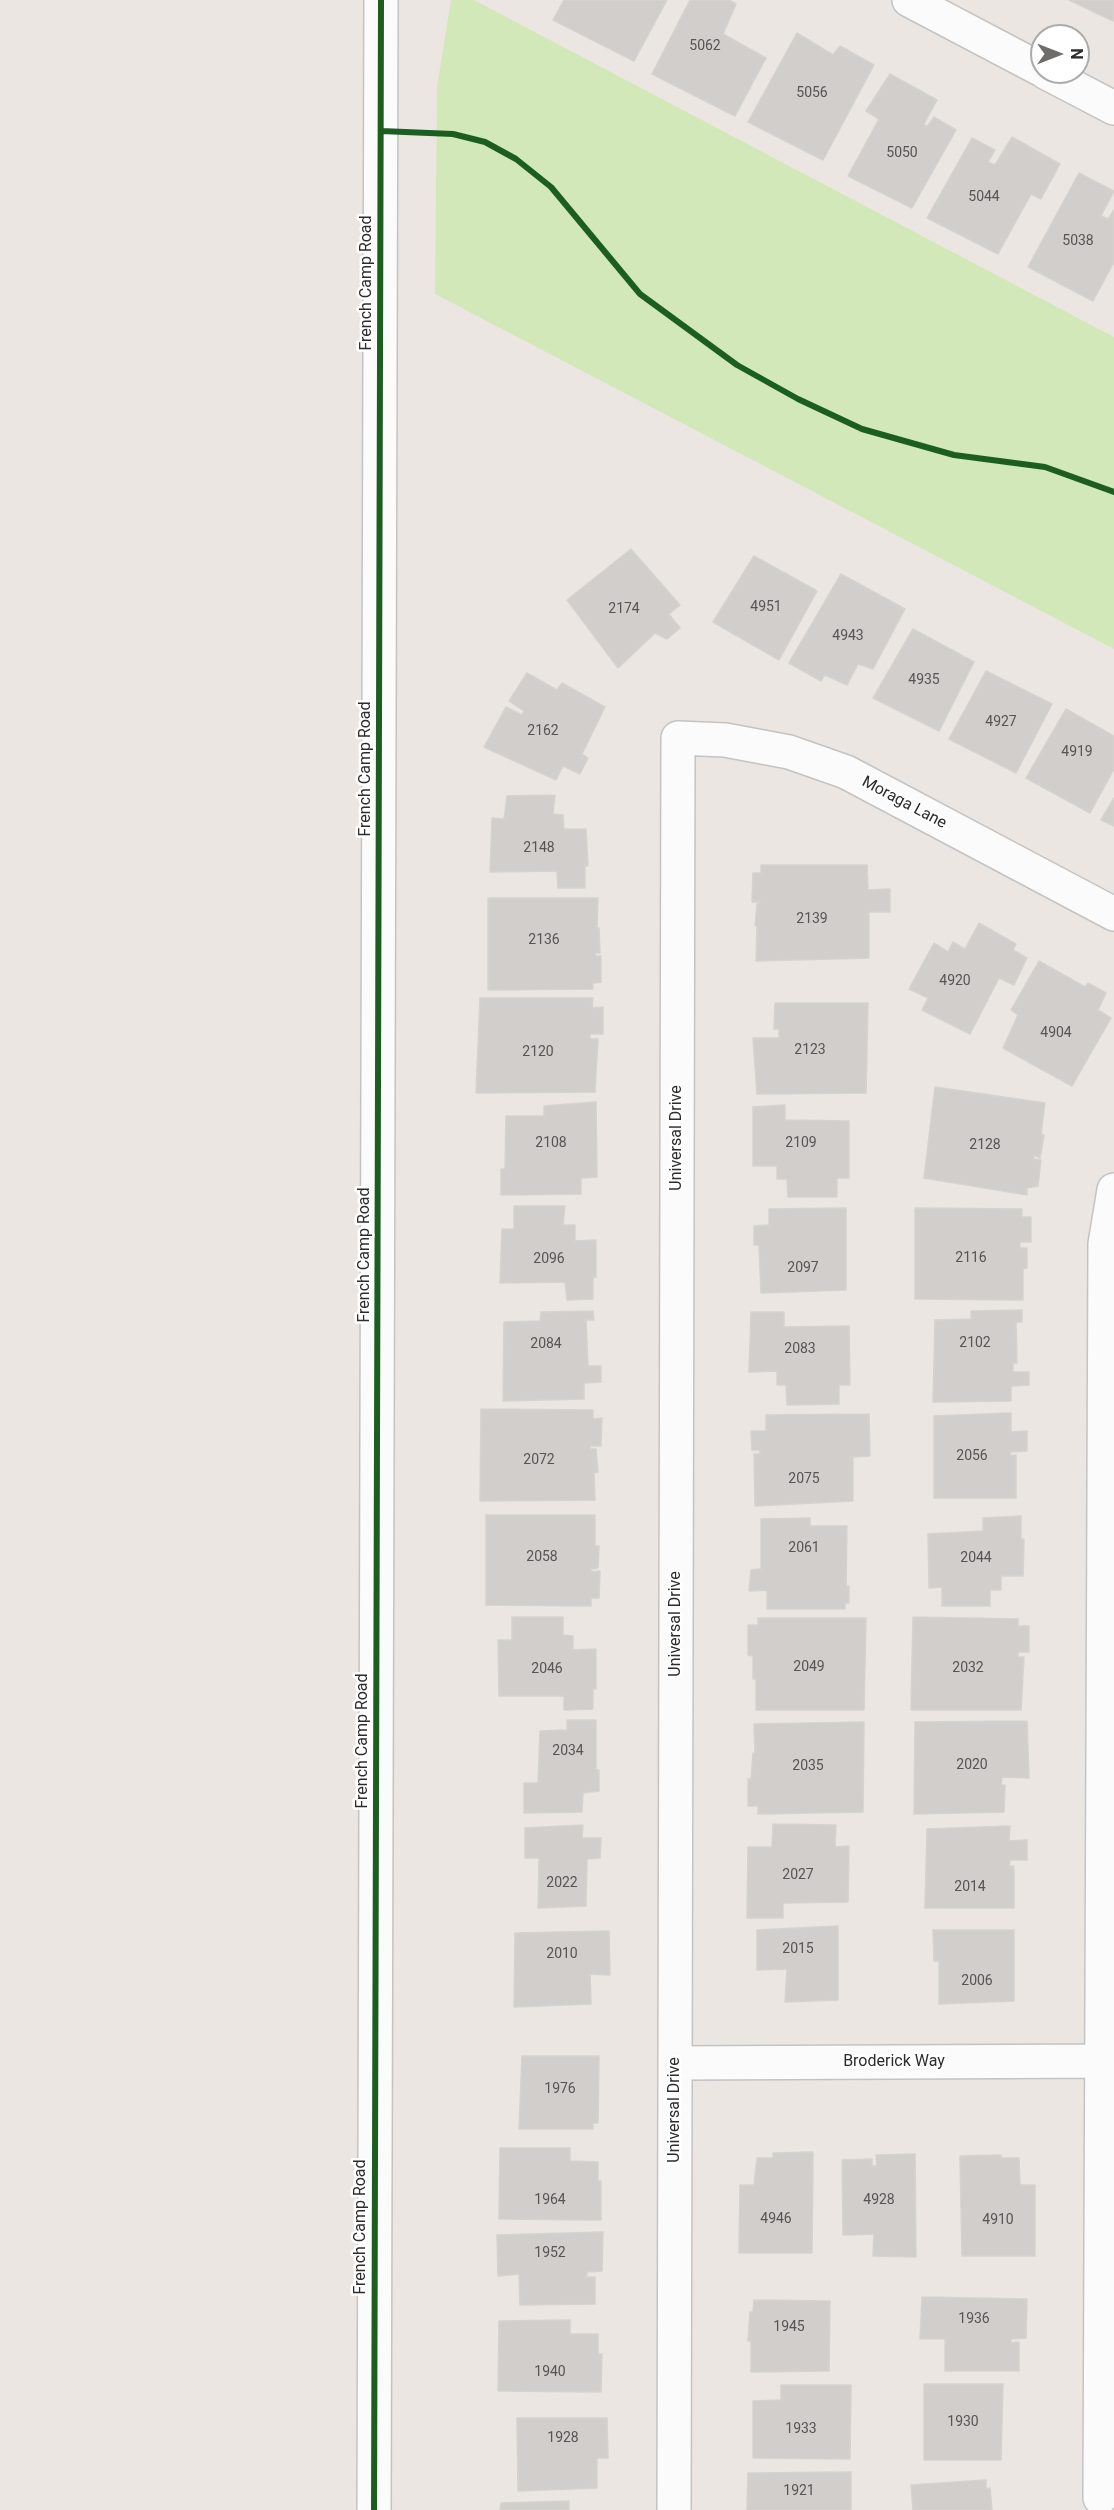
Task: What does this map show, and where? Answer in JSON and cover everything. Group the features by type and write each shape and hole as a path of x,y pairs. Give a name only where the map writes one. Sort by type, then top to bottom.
{"street":[{"name":"French Camp Road","path":"374,2510 381,0"},
{"path":"909,0 1030,64"},
{"path":"1069,84 1114,108"},
{"name":"Moraga Lane","path":"678,738 724,740 789,752 846,772 1114,914"},
{"name":"Universal Drive","path":"674,2510 678,738"},
{"path":"1100,2498 1109,2061 1109,1529 1105,1244 1114,1190"},
{"name":"Broderick Way","path":"675,2063 1109,2061"}],"green space":[{"path":"451,0 474,0 1114,337 1114,649 435,294 437,87"}],"building":[{"path":"564,0 667,0 634,61 553,20"},
{"path":"690,0 729,0 736,4 723,34 766,58 735,116 652,74"},
{"path":"1069,0 1114,0 1114,19 1113,21"},
{"path":"797,33 833,55 840,46 874,65 823,160 748,122"},
{"path":"890,74 937,100 924,124 927,127 934,117 956,130 912,208 848,176 879,119 866,111"},
{"path":"1012,137 1060,164 1041,199 1031,194 998,254 927,218 972,138 995,150 988,162 995,165"},
{"path":"1079,173 1114,191 1101,216 1108,219 1114,210 1114,262 1093,301 1028,267"},
{"path":"631,549 680,605 669,614 680,628 667,639 655,633 618,668 567,600"},
{"path":"754,556 817,591 779,660 713,622"},
{"path":"841,574 905,609 873,669 858,664 847,685 825,675 821,681 789,663"},
{"path":"913,629 974,662 939,731 873,698"},
{"path":"986,671 1052,704 1016,773 949,739"},
{"path":"527,673 557,690 562,683 605,707 582,754 588,758 580,774 563,766 556,780 484,747 506,707 522,715 524,711 509,701"},
{"path":"1066,709 1114,736 1114,769 1090,813 1026,778"},
{"path":"555,795 553,814 563,815 564,829 586,829 588,866 585,866 585,888 558,888 557,871 490,872 492,818 504,819 507,796"},
{"path":"1114,798 1114,826 1101,820"},
{"path":"761,865 867,865 868,890 890,889 890,912 869,912 869,958 756,961 757,926 755,926 757,904 761,902 752,902 753,873 761,873"},
{"path":"488,898 598,898 597,928 599,928 600,953 595,953 595,956 601,956 601,982 593,983 593,989 488,990"},
{"path":"979,923 1016,944 1013,950 1027,958 1014,985 999,978 970,1034 922,1010 928,998 909,989 934,943 948,952 953,942 965,949"},
{"path":"1039,961 1085,987 1088,983 1106,993 1098,1010 1111,1018 1072,1086 1003,1048 1018,1015 1011,1010"},
{"path":"480,998 593,998 592,1008 603,1007 603,1034 590,1034 590,1039 598,1039 595,1092 476,1093"},
{"path":"775,1003 868,1003 866,1093 757,1094 753,1038 779,1038 779,1029 774,1029"},
{"path":"935,1087 1045,1103 1041,1134 1044,1135 1040,1158 1034,1155 1033,1159 1041,1160 1038,1186 1027,1188 1027,1195 924,1178"},
{"path":"596,1102 597,1177 581,1178 581,1194 501,1195 501,1169 505,1169 506,1116 544,1116 544,1106"},
{"path":"785,1105 785,1120 849,1121 849,1178 837,1178 837,1197 788,1197 787,1179 777,1179 777,1166 753,1166 753,1107"},
{"path":"514,1206 565,1206 563,1225 575,1225 575,1241 596,1240 596,1277 593,1278 593,1299 567,1300 565,1282 500,1283 502,1229 514,1229"},
{"path":"846,1208 846,1290 761,1293 759,1245 754,1245 754,1226 769,1225 769,1209"},
{"path":"915,1208 1022,1209 1022,1217 1031,1217 1031,1242 1020,1242 1020,1248 1027,1248 1027,1268 1023,1269 1023,1300 915,1299"},
{"path":"1022,1310 1022,1322 1016,1322 1017,1363 1013,1363 1013,1372 1029,1372 1029,1385 1011,1386 1011,1401 933,1402 935,1320 971,1319 971,1311"},
{"path":"593,1311 594,1320 586,1320 588,1366 601,1366 601,1382 584,1383 584,1399 503,1401 504,1322 540,1321 541,1312"},
{"path":"751,1312 784,1312 784,1327 849,1326 850,1385 839,1385 839,1404 787,1405 786,1385 777,1385 777,1371 749,1372"},
{"path":"481,1409 593,1410 593,1419 602,1418 601,1446 590,1446 590,1449 596,1449 598,1472 594,1473 595,1500 480,1501"},
{"path":"1011,1413 1011,1432 1027,1431 1027,1451 1010,1452 1011,1456 1016,1455 1016,1498 934,1498 934,1416"},
{"path":"869,1414 870,1456 853,1457 853,1501 755,1506 754,1454 760,1454 760,1450 752,1450 751,1431 766,1431 766,1415"},
{"path":"486,1515 595,1515 595,1546 599,1546 598,1568 591,1569 591,1572 600,1571 599,1598 591,1598 591,1606 486,1605"},
{"path":"1021,1516 1021,1540 1024,1539 1023,1576 1001,1576 1001,1590 990,1590 990,1606 942,1606 942,1587 929,1588 928,1534 983,1531 983,1518"},
{"path":"810,1518 810,1526 847,1526 846,1586 849,1586 849,1603 845,1603 845,1609 767,1609 767,1590 749,1591 751,1570 761,1569 761,1519"},
{"path":"512,1617 563,1617 563,1635 573,1636 573,1650 596,1649 596,1689 593,1689 593,1709 564,1710 564,1696 499,1696 498,1640 512,1640"},
{"path":"913,1617 1018,1619 1018,1626 1029,1626 1029,1652 1018,1652 1018,1657 1024,1657 1021,1710 911,1710"},
{"path":"758,1618 866,1618 864,1710 756,1710 756,1679 753,1679 753,1656 748,1655 748,1625 758,1625"},
{"path":"567,1720 596,1720 596,1770 599,1770 599,1791 583,1793 582,1812 524,1813 524,1783 538,1783 540,1731 567,1730"},
{"path":"1027,1721 1029,1778 1002,1777 1001,1785 1005,1785 1004,1812 914,1814 915,1722"},
{"path":"864,1722 863,1812 758,1814 758,1806 748,1806 748,1779 751,1779 753,1753 755,1753 754,1724"},
{"path":"773,1824 836,1825 835,1847 849,1846 848,1902 783,1903 783,1918 747,1918 748,1847 772,1847"},
{"path":"583,1825 582,1838 601,1838 600,1858 587,1859 586,1906 538,1908 539,1858 525,1858 525,1828"},
{"path":"1010,1826 1009,1841 1027,1840 1027,1860 1010,1860 1009,1866 1014,1866 1014,1908 925,1908 927,1829"},
{"path":"838,1926 838,2000 785,2002 787,1969 757,1970 757,1930"},
{"path":"933,1930 1014,1930 1014,2001 939,2004 939,1961 934,1961"},
{"path":"609,1931 610,1975 590,1974 591,2004 514,2007 515,1933"},
{"path":"522,2056 599,2056 598,2123 593,2123 593,2129 519,2129"},
{"path":"500,2148 570,2148 570,2161 598,2162 598,2181 601,2181 601,2220 499,2219"},
{"path":"813,2152 812,2253 739,2253 740,2185 754,2185 757,2158 773,2158 773,2153"},
{"path":"915,2154 916,2257 873,2256 874,2234 843,2235 842,2160 872,2159 872,2166 877,2166 876,2155"},
{"path":"1001,2155 1001,2158 1019,2158 1020,2185 1035,2185 1035,2256 962,2256 960,2156"},
{"path":"603,2232 602,2271 587,2272 587,2277 595,2277 595,2304 520,2305 519,2274 498,2276 497,2235"},
{"path":"922,2297 1027,2299 1026,2338 1011,2339 1011,2343 1019,2342 1019,2371 945,2371 945,2339 920,2339"},
{"path":"754,2300 830,2301 829,2371 751,2372 751,2341 748,2341 750,2312 753,2312"},
{"path":"570,2320 570,2334 598,2334 598,2354 602,2354 601,2392 498,2391 499,2321"},
{"path":"924,2384 1003,2384 1001,2460 924,2460"},
{"path":"781,2385 851,2385 850,2459 753,2458 753,2401 781,2400"},
{"path":"517,2418 607,2418 608,2458 597,2458 597,2488 518,2491"},
{"path":"851,2472 851,2510 747,2510 748,2473"},
{"path":"986,2480 986,2489 990,2488 992,2510 913,2510 911,2485"},
{"path":"569,2501 569,2510 500,2510 501,2503"}],"cycle path":[{"path":"374,2510 381,0"},
{"path":"381,131 453,134 485,142 516,159 551,187 640,294 737,365 798,399 862,429 954,455 1045,467 1114,492"}]}
